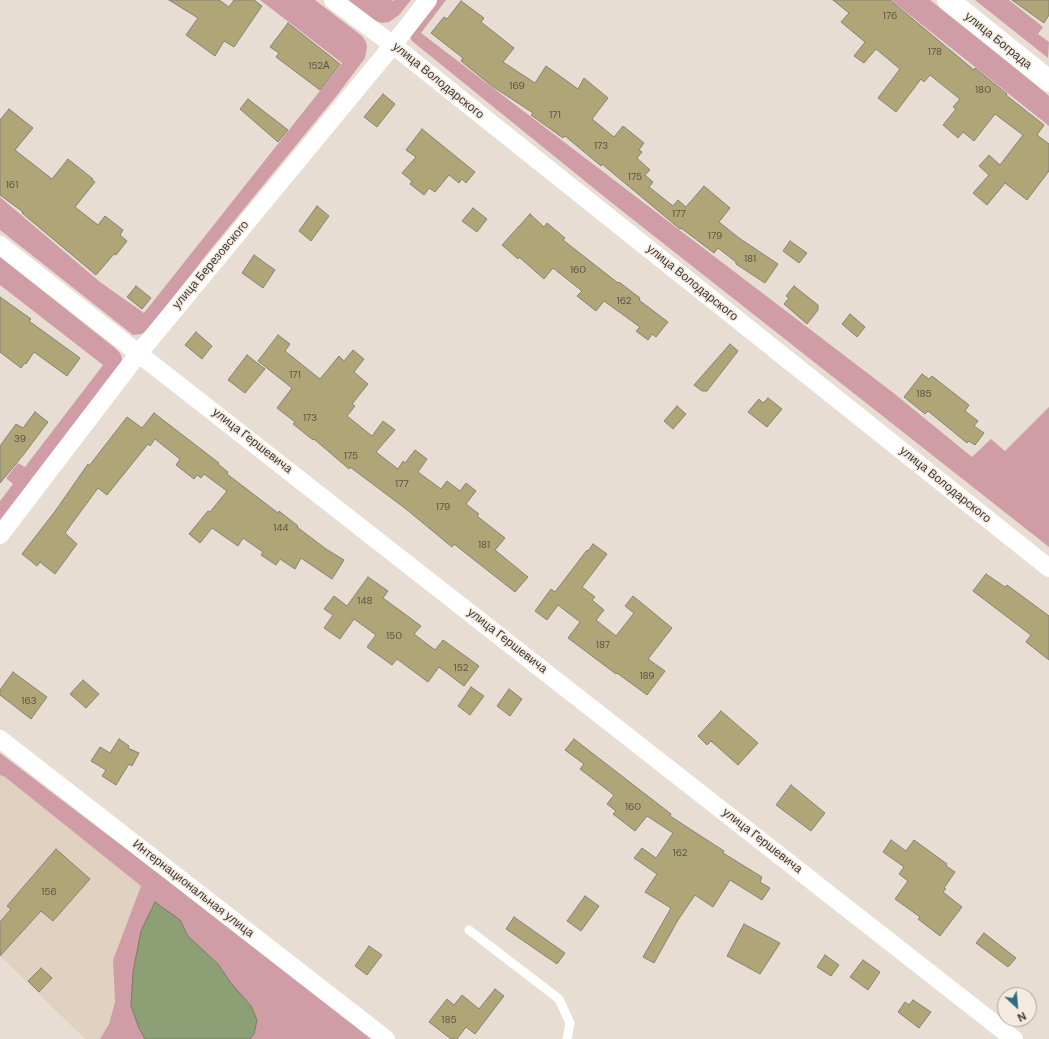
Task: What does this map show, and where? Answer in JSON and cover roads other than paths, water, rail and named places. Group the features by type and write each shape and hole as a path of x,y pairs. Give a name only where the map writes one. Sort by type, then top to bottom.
{"street":[{"name":"улица Володарского","path":"333,0 393,45 1049,568"},
{"name":"улица Березовского","path":"0,535 139,353 393,45 428,0"},
{"name":"улица Бограда","path":"948,0 1049,81"},
{"name":"улица Гершевича","path":"0,244 1014,1039"},
{"name":"Интернациональная улица","path":"0,739 386,1039"}],"lane":[{"path":"469,930 559,999 570,1023 567,1039"}]}
